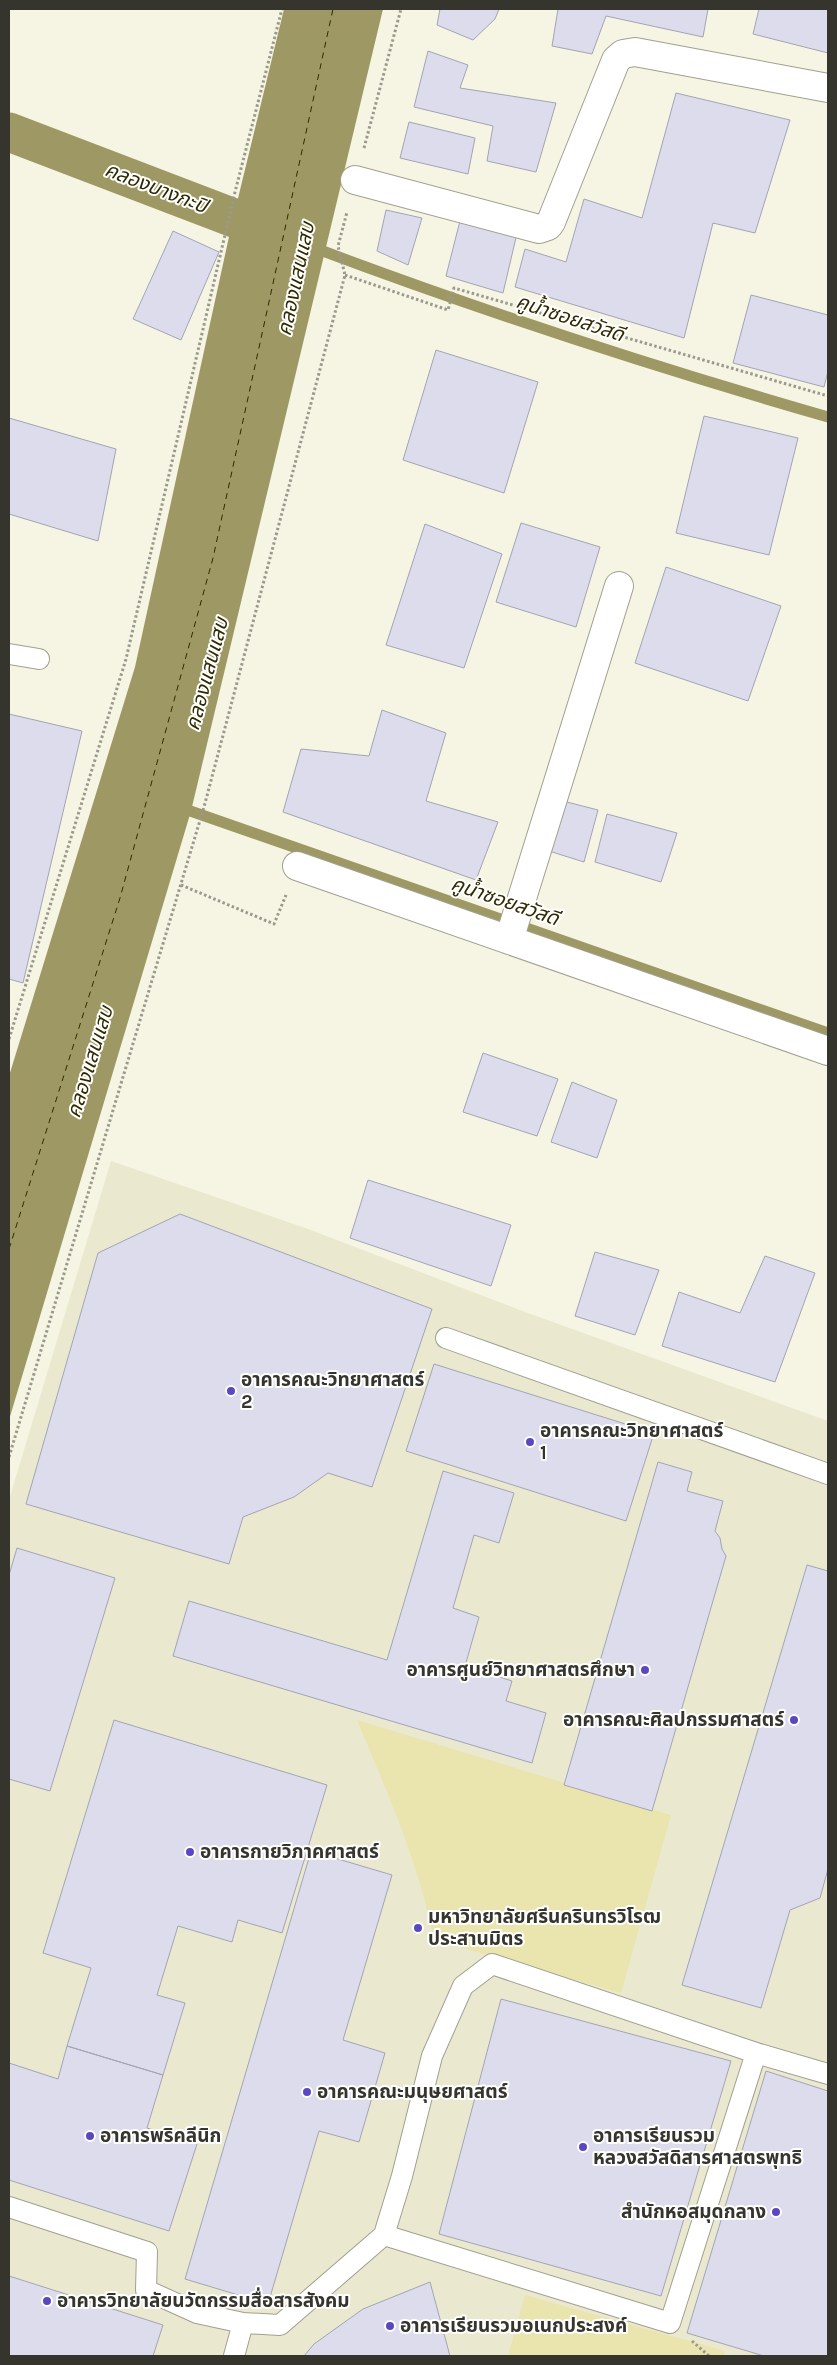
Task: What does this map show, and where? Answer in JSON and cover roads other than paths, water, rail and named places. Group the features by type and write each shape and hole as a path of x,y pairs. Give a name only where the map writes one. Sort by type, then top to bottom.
{"street":[{"path":"355,180 539,229 548,226 551,222 616,60 623,54 636,52 828,88"},
{"path":"510,939 619,586"},
{"path":"297,866 510,939 826,1043"}],"lane":[{"path":"9,654 39,659"},
{"path":"446,1338 828,1474"},
{"path":"9,2207 147,2252 146,2290 197,2313 243,2323 280,2325 384,2235 402,2176 432,2056 463,1986 492,1964 756,2053 828,2074"},
{"path":"384,2235 670,2323 756,2053"},
{"path":"234,2356 243,2323"}],"water":[{"name":"คลองแสนแสบ","path":"284,9 383,9 191,811 9,1420 9,1076 135,667 232,223"}],"waterway":[{"name":"คลองบางกะปิ","path":"9,132 284,237"},
{"name":"คูน้ำซอยสวัสดี","path":"312,247 440,294 568,337 828,417"},
{"name":"คูน้ำซอยสวัสดี","path":"176,806 828,1033"}],"place":[{"name":"อาคารคณะวิทยาศาสตร์ 2","path":"231,1391"},
{"name":"อาคารคณะวิทยาศาสตร์ 1","path":"530,1442"},
{"name":"อาคารศูนย์วิทยาศาสตรศึกษา","path":"645,1670"},
{"name":"อาคารคณะศิลปกรรมศาสตร์","path":"794,1720"},
{"name":"อาคารกายวิภาคศาสตร์","path":"190,1852"},
{"name":"มหาวิทยาลัยศรีนครินทรวิโรฒ ประสานมิตร","path":"418,1928"},
{"name":"อาคารคณะมนุษยศาสตร์","path":"307,2092"},
{"name":"อาคารพริคลีนิก","path":"90,2136"},
{"name":"อาคารเรียนรวม หลวงสวัสดิสารศาสตรพุทธิ","path":"583,2147"},
{"name":"สำนักหอสมุดกลาง","path":"776,2212"},
{"name":"อาคารวิทยาลัยนวัตกรรมสื่อสารสังคม","path":"47,2301"},
{"name":"อาคารเรียนรวมอเนกประสงค์","path":"390,2326"}]}
